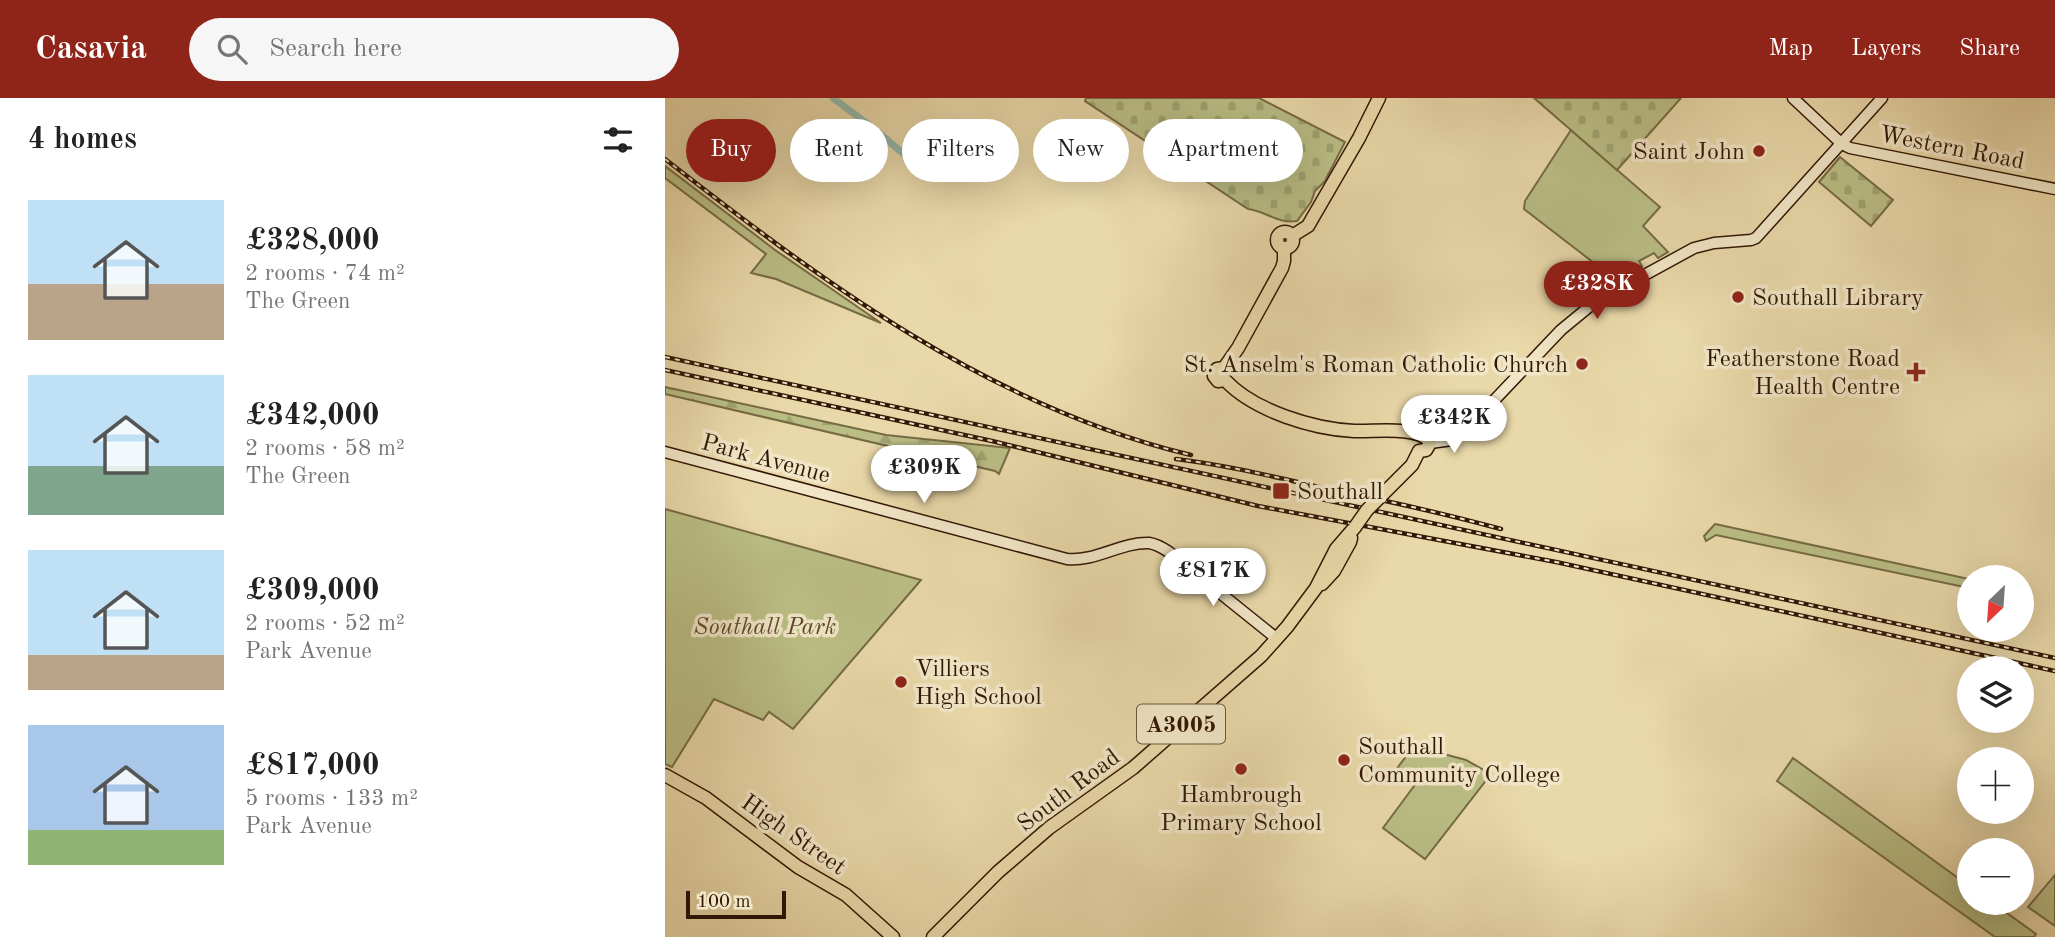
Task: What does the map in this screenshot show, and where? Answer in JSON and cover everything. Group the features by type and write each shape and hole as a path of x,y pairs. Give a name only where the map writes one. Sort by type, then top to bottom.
{"main road":[{"path":"1379,98 1310,224 1292,236 1285,232 1279,234 1278,244 1284,248 1282,268 1224,374 1234,389 1248,400 1300,421 1328,428 1377,432 1420,444"},
{"name":"South Road","path":"933,937 1002,868 1056,823 1133,768 1246,669 1276,638 1316,588 1336,549 1367,510 1412,465 1420,444"},
{"name":"High Street","path":"665,775 706,798 798,867 846,895 893,937"}],"street":[{"path":"1793,98 1842,144"},
{"path":"1420,444 1452,440 1465,431 1561,330 1595,302 1694,248 1714,243 1751,240 1769,225 1882,98"},
{"name":"Western Road","path":"1842,144 1850,148 2055,189"},
{"name":"Park Avenue","path":"665,452 1067,559 1153,544 1169,552 1276,638"}],"green space":[{"path":"1086,98 1259,98 1300,119 1143,119 1143,139 1129,130 1129,119 1112,119 1085,101"},
{"path":"1534,98 1681,98 1617,170"},
{"path":"1303,121 1345,142 1325,181 1315,191 1311,202 1297,221 1283,221 1248,209 1207,182 1303,182"},
{"path":"1571,130 1660,207 1643,226 1668,252 1658,258 1654,253 1639,261 1642,266 1616,280 1524,209 1525,201"},
{"path":"1840,157 1893,200 1871,226 1819,182"},
{"path":"665,166 775,250 881,323 776,279 751,273 766,254 665,178"},
{"path":"665,387 886,435 1010,448 999,474 665,394"},
{"name":"Southall Park","path":"665,509 921,580 793,729 769,712 763,720 714,699 672,767 665,764"},
{"path":"1715,524 1957,576 1957,585 1716,535 1706,541 1704,536"},
{"path":"1414,746 1466,760 1491,774 1425,859 1383,828 1417,782 1398,767"},
{"path":"1793,758 1957,877 1957,910 1777,781"},
{"path":"2055,875 2055,926 2034,911 2034,900"},
{"path":"1964,915 2010,915 2036,934 2034,937 1995,937"}],"waterway":[{"path":"833,98 902,152"}],"railway":[{"path":"665,159 786,251 913,336 979,373 1047,406 1117,434 1191,455"},
{"path":"665,357 2055,658"},
{"path":"665,370 992,441 1258,506 1556,562 2055,671"},
{"path":"1176,459 1413,507 1501,529"}],"place":[{"name":"Saint John","path":"1759,151"},
{"name":"Southall Library","path":"1738,297"},
{"name":"St. Anselm's Roman Catholic Church","path":"1582,364"},
{"name":"Featherstone Road Health Centre","path":"1916,372"},
{"name":"Southall","path":"1281,491"},
{"name":"Villiers High School","path":"901,682"},
{"name":"Southall Community College","path":"1344,760"},
{"name":"Hambrough Primary School","path":"1241,769"}]}
